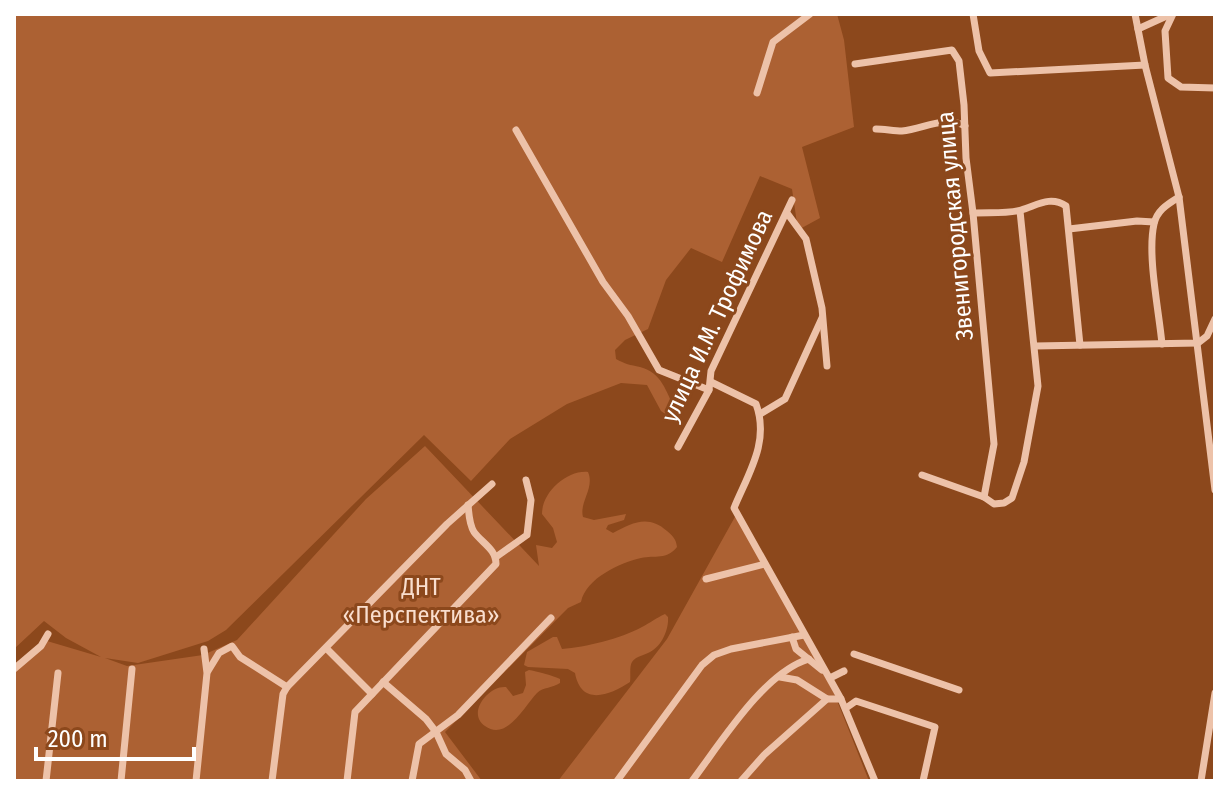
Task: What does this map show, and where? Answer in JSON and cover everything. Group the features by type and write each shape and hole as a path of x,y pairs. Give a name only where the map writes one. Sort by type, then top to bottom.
{"street":[{"path":"757,93 773,42 810,14"},
{"path":"973,14 979,51 990,73 1145,65"},
{"path":"1135,14 1179,197 1215,490"},
{"path":"1138,29 1172,14"},
{"path":"1172,14 1165,31 1168,78 1181,87 1215,88"},
{"path":"1150,24 1165,31"},
{"name":"Звенигородская улица","path":"855,64 952,50 959,61 994,444 984,497"},
{"path":"876,129 903,131 938,122 957,122 965,126"},
{"path":"516,130 603,282 628,316 659,370 756,404 762,428 756,460 734,508 846,708 875,781"},
{"path":"1162,344 1153,250 1154,222 1161,209 1179,197"},
{"name":"улица И.М. Трофимова","path":"678,447 710,386 711,371 792,200"},
{"path":"973,213 1020,211 1036,203 1061,202 1068,212 1080,345"},
{"path":"922,475 984,497 994,504 1012,498 1015,490 1024,462 1038,386 1020,211"},
{"path":"787,213 806,239 823,316 827,366"},
{"path":"1069,229 1154,222"},
{"path":"760,414 785,399 823,316"},
{"path":"1035,346 1198,343 1207,336 1215,319"},
{"path":"496,557 527,535 531,500 526,480"},
{"path":"272,781 283,694 287,687 492,484"},
{"path":"347,781 355,712 496,564 496,557 474,532 468,505"},
{"path":"706,579 765,564"},
{"path":"412,781 417,749 458,715 551,618"},
{"path":"14,669 41,646 48,634"},
{"path":"617,781 702,665 714,655 804,635"},
{"path":"792,637 796,649 828,676"},
{"path":"207,673 219,653 232,646 240,657 287,687"},
{"path":"196,781 207,673 204,649"},
{"path":"327,649 372,694"},
{"path":"854,654 959,690"},
{"path":"692,781 768,685 795,665 809,659"},
{"path":"121,781 132,669"},
{"path":"828,676 844,671"},
{"path":"46,781 58,673"},
{"path":"780,677 797,680 827,699 841,699"},
{"path":"383,682 426,719 446,754 465,770 471,781"},
{"path":"1201,781 1215,693"},
{"path":"741,781 764,755 827,699"},
{"path":"846,708 856,701 935,727 923,781"}],"green space":[{"name":"ДНТ «Перспектива»","path":"14,14 837,14 844,40 854,127 802,147 820,218 798,230 792,189 760,176 722,262 691,248 666,280 648,329 625,340 615,350 616,359 647,370 658,378 675,410 671,418 661,411 647,385 621,383 567,404 510,439 471,481 424,435 226,630 208,641 138,663 105,658 127,666 203,655 237,640 366,499 425,446 539,566 536,545 552,548 557,542 553,528 542,514 546,498 564,479 588,472 590,484 583,517 594,520 626,514 624,520 608,525 606,529 613,533 633,523 653,523 671,534 677,547 665,555 623,564 597,579 584,593 581,602 568,608 445,732 482,781 14,781 14,666 47,641 101,657 66,638 44,621 14,649"},
{"path":"736,515 834,693 869,781 558,781 667,639"},
{"path":"665,614 668,622 661,641 632,662 630,682 605,694 590,694 583,690 575,673 568,669 524,665 527,652 553,637 557,637 562,649 592,644 633,631"},
{"path":"529,670 560,679 560,683 537,693 508,726 493,730 485,726 478,714 482,701 499,688 506,687 513,696 523,693 525,672"}]}
